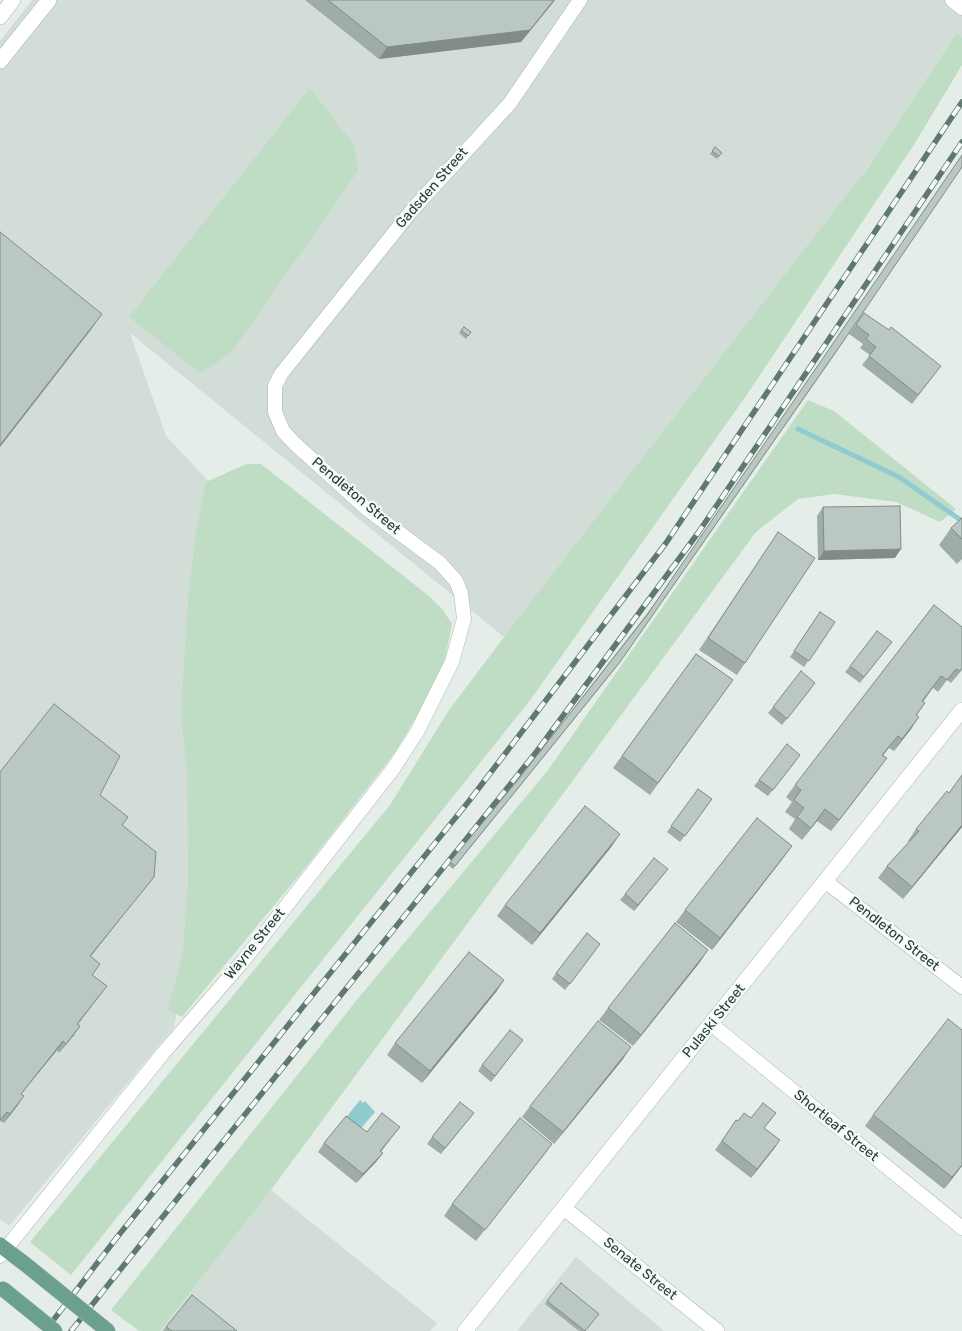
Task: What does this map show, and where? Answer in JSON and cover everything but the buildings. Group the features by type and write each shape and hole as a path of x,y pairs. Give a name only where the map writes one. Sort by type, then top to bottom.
{"main road":[{"path":"2,1250 25,1264 108,1331"},
{"path":"2,1288 55,1331"}],"street":[{"path":"0,17 13,0"},
{"path":"0,61 49,0"},
{"name":"Gadsden Street","path":"281,374 429,189 510,103 580,0"},
{"path":"952,0 962,8"},
{"name":"Pendleton Street","path":"281,374 276,386 273,404 283,431 367,509 449,572 461,593 464,607"},
{"name":"Wayne Street","path":"2,1250 164,1052 244,960 392,769 409,745 452,662 461,635 464,607"},
{"name":"Pulaski Street","path":"466,1331 962,710"},
{"name":"Pendleton Street","path":"825,881 962,987"},
{"name":"Shortleaf Street","path":"711,1024 962,1228"},
{"name":"Senate Street","path":"564,1208 717,1331"}],"shaded area":[{"path":"32,0 962,0 962,36 939,64 762,318 520,650 130,333 166,436 213,486 197,799 184,973 174,1027 9,1226 0,1219 0,41"},
{"path":"271,1190 437,1323 430,1331 160,1331"},
{"path":"576,1257 664,1331 517,1331"}],"green space":[{"path":"957,33 962,37 962,65 915,143 746,396 531,699 71,1275 30,1242 390,805 449,710 866,170"},
{"path":"310,88 354,145 358,171 231,353 200,373 129,317"},
{"path":"808,400 834,411 956,509 940,522 896,502 834,494 798,499 756,532 271,1190 160,1331 139,1331 111,1310 356,1001 548,770"},
{"path":"246,464 261,464 429,596 443,610 452,624 442,673 396,751 309,863 182,1017 168,1009 183,952 188,880 187,769 181,715 188,599 196,533 206,482"}],"water":[{"path":"360,1100 363,1103 365,1101 375,1112 358,1132 344,1120"}],"waterway":[{"path":"798,429 899,477 962,521"}],"railway":[{"path":"45,1331 118,1236 469,801 666,543 962,102"},
{"path":"71,1331 537,751 698,533 962,142"}]}
